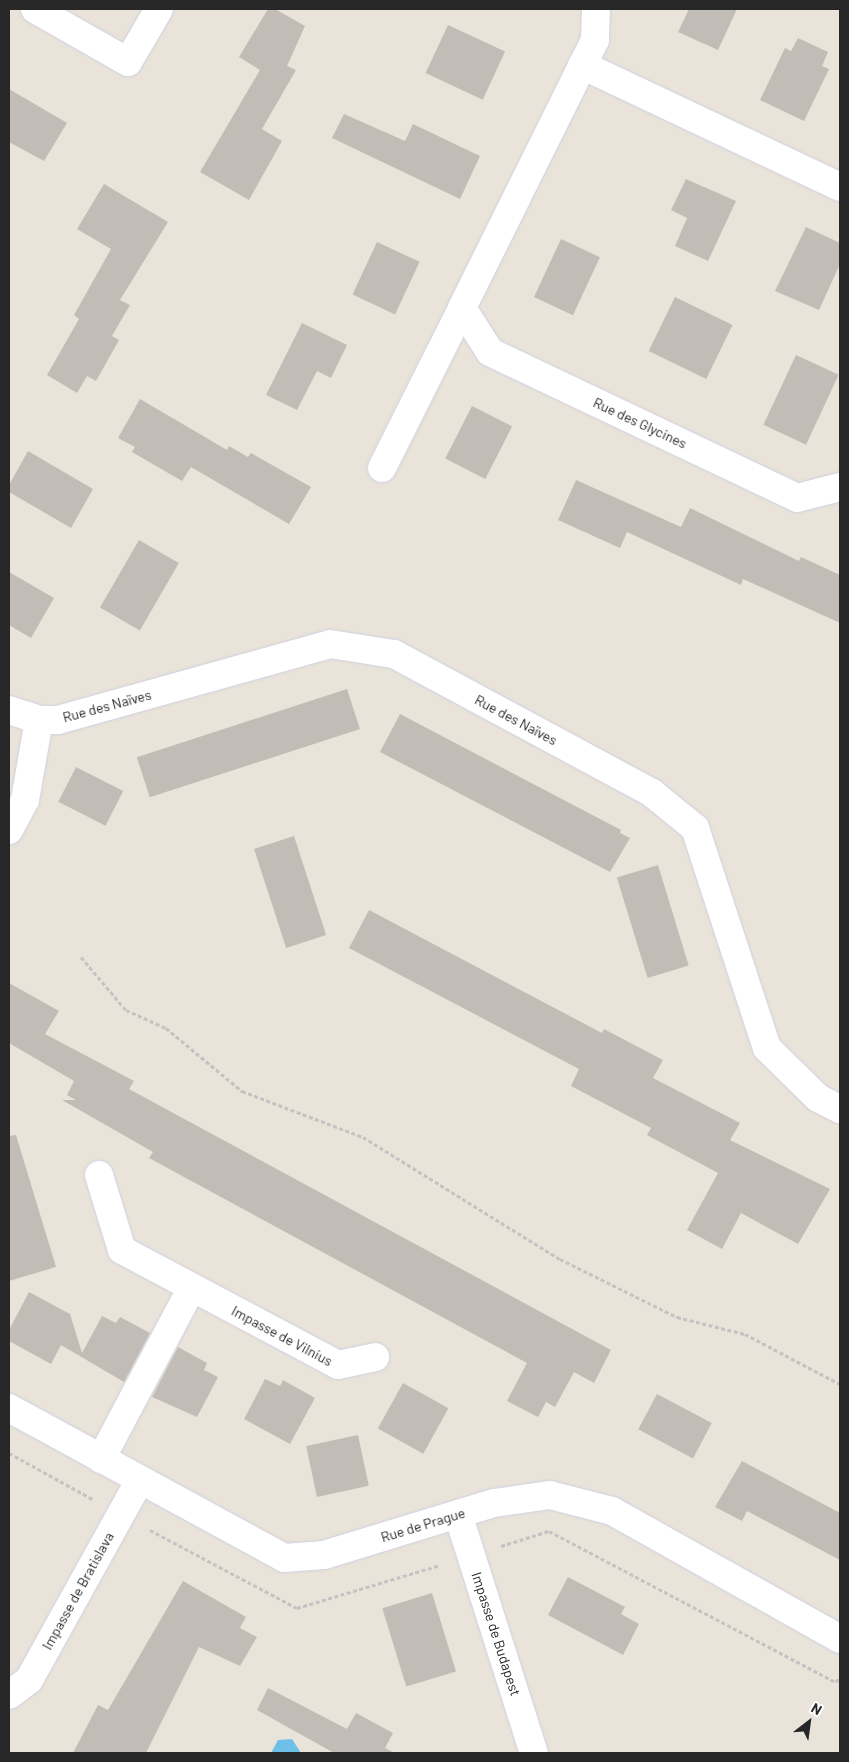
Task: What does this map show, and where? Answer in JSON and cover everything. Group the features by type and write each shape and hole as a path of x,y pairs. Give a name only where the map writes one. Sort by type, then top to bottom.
{"street":[{"path":"35,9 128,62 159,9"},
{"path":"382,468 595,40 596,9"},
{"path":"582,65 840,187"},
{"name":"Rue des Glycines","path":"462,308 490,352 797,498 840,487"},
{"name":"Rue des Naïves","path":"9,710 39,720 58,720 330,644 394,654 652,792 695,828 767,1048 818,1098 840,1109"},
{"path":"9,830 25,800 39,720"},
{"name":"Impasse de Vilnius","path":"99,1175 122,1250 191,1289 338,1365 375,1357"},
{"path":"101,1458 191,1289"},
{"name":"Rue de Prague","path":"9,1408 284,1558 324,1555 494,1503 550,1495 612,1511 840,1639"},
{"name":"Impasse de Bratislava","path":"9,1694 29,1680 140,1480"},
{"name":"Impasse de Budapest","path":"458,1514 534,1753"}],"path":[{"path":"81,957 126,1010 166,1028 242,1091 363,1138 560,1259 678,1317 745,1334 840,1384"},
{"path":"9,1453 120,1515 297,1608 549,1531 836,1682 840,1676"}],"water":[{"path":"292,1739 301,1753 271,1753 278,1740"}],"building":[{"path":"268,9 275,9 305,26 287,66 296,70 262,129 282,141 249,200 200,172 260,70 239,57"},
{"path":"689,9 737,9 718,50 678,32"},
{"path":"448,25 505,52 483,100 426,73"},
{"path":"798,38 828,52 822,66 829,69 804,121 760,100 785,48 791,51"},
{"path":"9,89 67,123 44,161 9,142"},
{"path":"344,114 405,141 413,124 480,156 460,199 332,138"},
{"path":"686,179 736,201 708,261 675,246 687,218 671,210"},
{"path":"104,184 168,222 120,300 130,305 112,336 119,340 96,381 87,376 77,393 47,375 79,319 74,315 111,249 77,229"},
{"path":"806,227 840,243 840,264 819,310 775,291"},
{"path":"561,239 600,257 573,315 534,297"},
{"path":"377,242 420,262 395,314 352,295"},
{"path":"675,297 733,325 706,379 649,351"},
{"path":"302,323 347,345 331,378 317,371 297,410 266,395"},
{"path":"796,355 839,375 806,445 763,425"},
{"path":"140,399 227,450 229,446 248,457 251,453 311,487 289,524 191,467 182,481 132,452 135,447 118,438"},
{"path":"472,406 512,426 485,479 445,459"},
{"path":"28,451 93,489 71,528 9,492 9,485"},
{"path":"576,480 681,527 690,508 799,561 801,557 840,575 840,623 743,579 741,585 627,532 620,548 558,520"},
{"path":"139,540 179,563 140,631 100,608"},
{"path":"9,572 54,598 31,638 9,625"},
{"path":"347,689 360,729 150,797 137,757"},
{"path":"400,714 621,830 620,833 630,838 610,872 380,752"},
{"path":"76,767 123,791 106,826 58,802"},
{"path":"294,836 326,935 286,948 254,849"},
{"path":"658,865 689,965 648,978 617,878"},
{"path":"369,910 602,1033 604,1029 663,1060 653,1078 740,1123 730,1140 830,1189 798,1244 741,1213 722,1249 687,1230 718,1173 647,1135 651,1128 571,1086 579,1069 349,948"},
{"path":"9,983 59,1011 45,1034 134,1081 129,1089 611,1350 594,1383 574,1372 555,1407 546,1402 538,1417 507,1401 527,1363 149,1158 153,1152 62,1100 76,1100 67,1095 74,1081 9,1043"},
{"path":"16,1135 56,1267 9,1281 9,1136"},
{"path":"29,1292 70,1314 82,1353 102,1316 116,1323 120,1317 150,1333 124,1382 61,1345 51,1364 9,1341 9,1330"},
{"path":"178,1347 207,1363 204,1370 218,1377 197,1417 152,1397"},
{"path":"265,1379 280,1386 283,1380 315,1398 290,1444 244,1419"},
{"path":"403,1383 448,1408 423,1454 378,1428"},
{"path":"657,1394 712,1423 693,1458 638,1429"},
{"path":"358,1435 369,1486 317,1497 306,1446"},
{"path":"742,1461 840,1513 840,1560 747,1511 742,1521 715,1507"},
{"path":"568,1577 625,1607 621,1614 639,1624 623,1655 548,1615"},
{"path":"183,1581 246,1617 240,1628 257,1637 240,1666 199,1647 146,1753 73,1753 98,1705 108,1710"},
{"path":"432,1593 456,1671 406,1687 382,1608"},
{"path":"268,1688 347,1729 356,1713 393,1733 385,1748 395,1753 334,1753 257,1710"}]}
